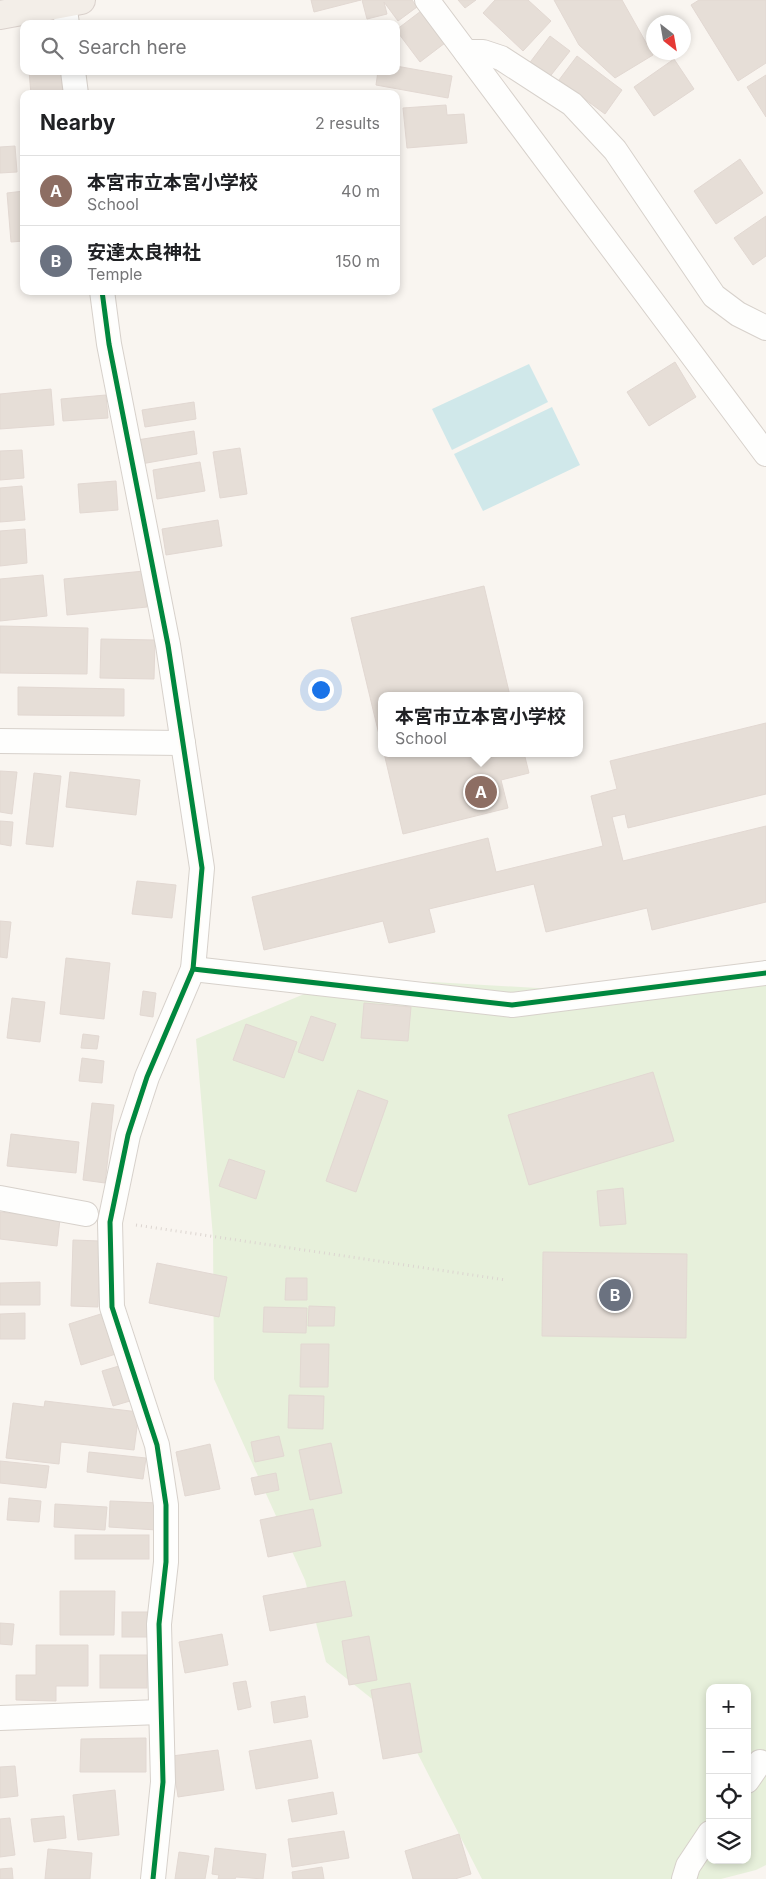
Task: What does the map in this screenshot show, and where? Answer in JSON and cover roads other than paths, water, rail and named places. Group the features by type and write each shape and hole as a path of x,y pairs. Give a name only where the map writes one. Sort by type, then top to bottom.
{"main road":[{"path":"0,15 71,9"}],"street":[{"path":"427,0 766,454"},
{"path":"466,52 484,52 501,58 572,104 614,150 714,296 738,314 766,328"},
{"path":"74,75 75,90"},
{"path":"103,295 109,344 168,645 202,868 193,969 142,1094 128,1135 110,1222 112,1307 157,1445 166,1505 166,1562 159,1624 163,1782 153,1879"},
{"path":"0,741 183,743"},
{"path":"193,969 512,1005 766,973"},
{"path":"0,1198 86,1214"},
{"path":"0,1718 160,1712"},
{"path":"684,1879 688,1866 706,1839"}],"water":[{"path":"529,364 548,402 452,450 432,409"},
{"path":"552,407 580,465 483,511 454,454"}],"place":[{"name":"本宮市立本宮小学校","path":"481,792"},
{"name":"安達太良神社","path":"615,1295"}]}
